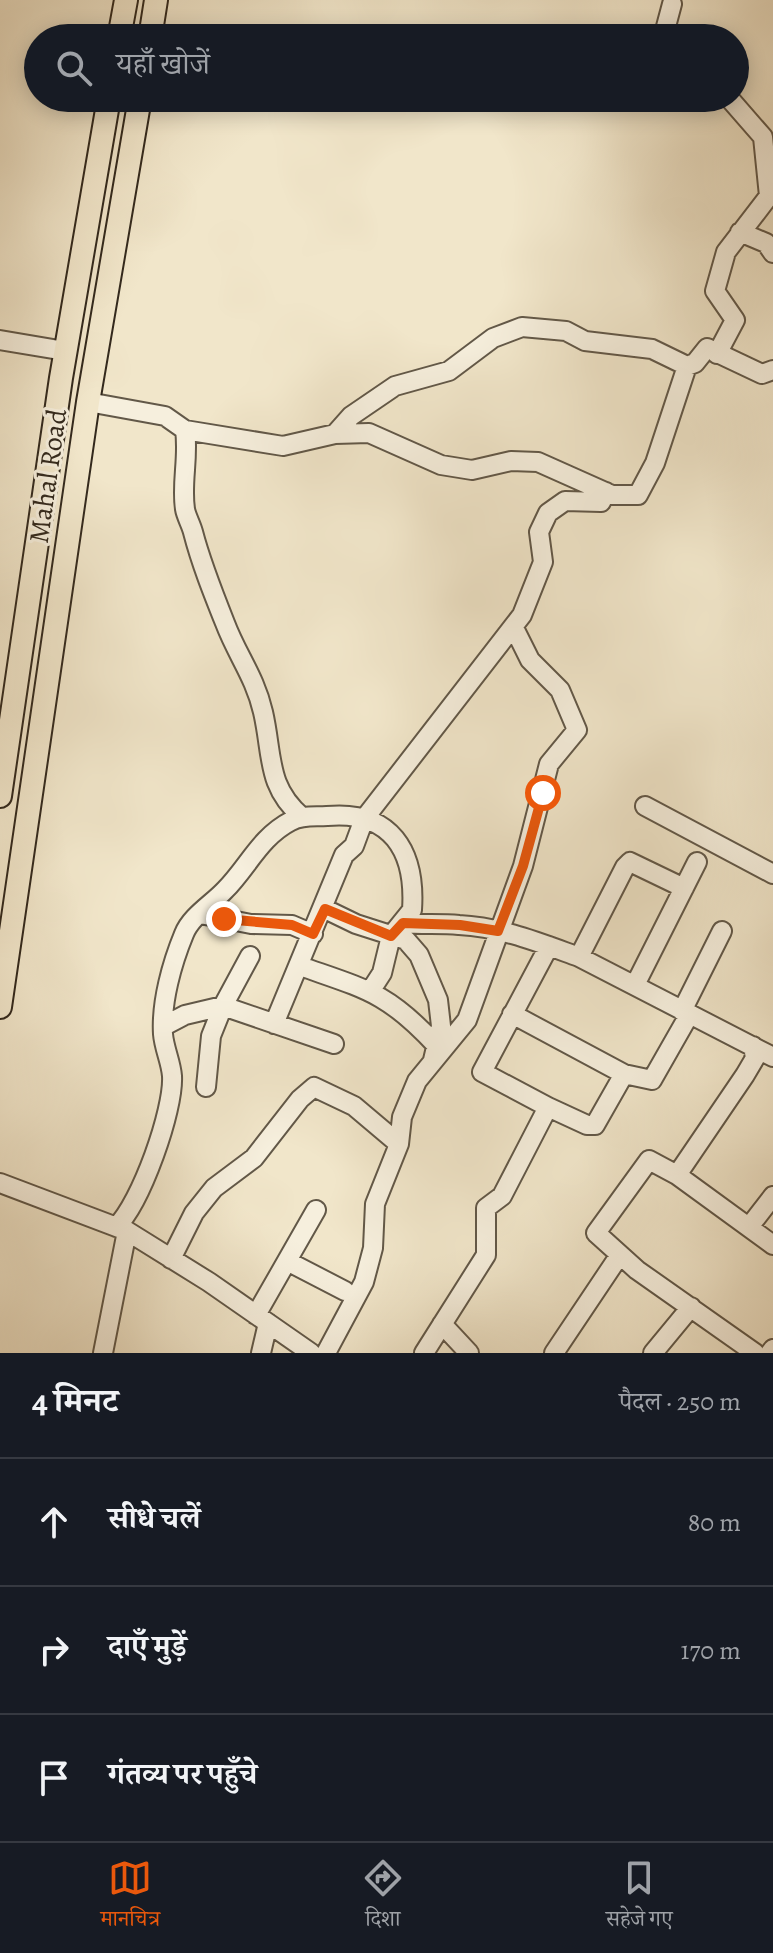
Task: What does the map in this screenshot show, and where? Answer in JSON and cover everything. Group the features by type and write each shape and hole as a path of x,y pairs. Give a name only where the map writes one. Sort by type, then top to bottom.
{"main road":[{"path":"122,24 126,0"},
{"path":"152,24 156,0"},
{"name":"Mahal Road","path":"0,796 65,351 107,112"},
{"name":"Mahal Road","path":"0,1007 88,402 138,112"}],"street":[{"path":"667,24 672,4"},
{"path":"717,354 735,320 715,291 726,252 769,196 770,175 763,137 741,112"},
{"path":"740,232 766,243 773,253"},
{"path":"335,434 351,416 384,392 449,371 493,338 522,327 566,331 585,341 652,349 687,366 695,363 707,348 762,374 773,370"},
{"path":"0,340 65,351"},
{"path":"88,402 165,416 185,430 283,446 335,434 369,433 441,465 472,470 511,461 538,462 606,492 638,495 655,463 687,366"},
{"path":"185,430 189,454 185,509 198,558 255,688 274,775 284,802 302,817"},
{"path":"274,1024 325,909 344,855 354,846 364,819 514,628 539,577 543,562 539,532 548,513 565,501 601,502 606,492"},
{"path":"326,1353 364,1282 373,1248 375,1204 399,1144 407,1105 434,1054 467,1020 538,817 549,764 577,730 560,690 530,660 514,628"},
{"path":"645,806 773,874"},
{"path":"103,1353 122,1229 150,1171 172,1077 164,1026 173,964 185,929 239,874 256,848 292,820 343,814 364,819 381,825 403,848 413,896 412,910 397,930 382,973 371,990"},
{"path":"579,957 630,862 684,888"},
{"path":"635,985 697,862"},
{"path":"325,909 397,930 460,925 498,931 549,946 579,957 773,1057"},
{"path":"200,914 251,924 292,925 313,934"},
{"path":"397,930 428,972 439,1013 434,1054"},
{"path":"512,1014 624,1074 652,1080 722,931"},
{"path":"549,946 482,1072 587,1125 595,1125 624,1074"},
{"path":"206,1087 211,1036 250,956"},
{"path":"300,966 371,990 405,1013 434,1054"},
{"path":"164,1026 185,1015 223,1006 334,1044"},
{"path":"677,1175 745,1075 755,1058 753,1046"},
{"path":"171,1259 194,1213 214,1188 254,1158 300,1099 314,1087 354,1106 399,1144"},
{"path":"424,1353 486,1255 486,1208 502,1196 548,1107"},
{"path":"755,1353 619,1256 596,1233 649,1160 677,1175 773,1245"},
{"path":"0,1183 122,1229 311,1353"},
{"path":"749,1227 773,1196"},
{"path":"261,1353 262,1319 287,1261 316,1210"},
{"path":"554,1353 619,1256"},
{"path":"287,1261 345,1291"},
{"path":"653,1353 691,1307"},
{"path":"442,1324 469,1353"}],"route":[{"path":"224,919 251,924 276,922 313,934 325,909 391,936 403,923 460,925 498,931 523,866 543,793"}]}
